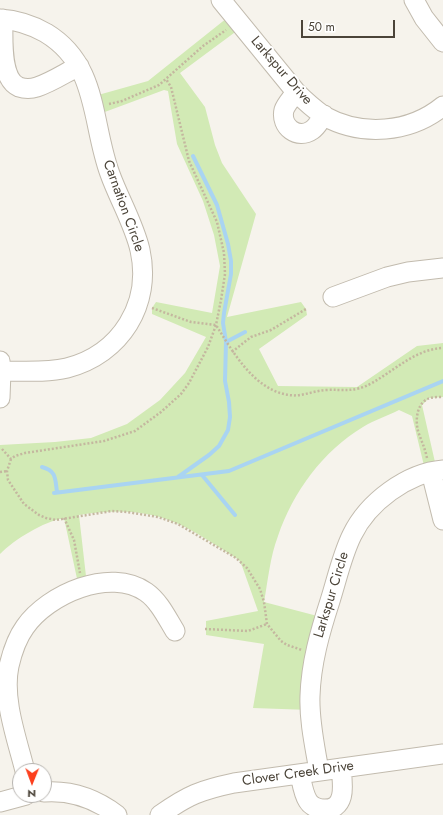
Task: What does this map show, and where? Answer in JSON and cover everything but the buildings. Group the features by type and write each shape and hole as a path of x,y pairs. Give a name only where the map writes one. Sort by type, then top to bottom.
{"street":[{"name":"Larkspur Drive","path":"221,0 296,92 324,115 338,122 369,129 401,127 419,121 443,106"},
{"path":"414,0 424,18 443,42"},
{"path":"1,19 4,71 9,80 16,86 27,89 38,87 79,66"},
{"name":"Carnation Circle","path":"1,19 28,25 52,37 65,49 79,66 89,90 107,166 140,249 142,275 138,303 130,322 120,337 104,350 86,361 68,368 56,370 1,366"},
{"path":"296,92 286,105 284,111 284,121 289,128 299,133 309,132 315,128 324,115"},
{"path":"333,297 387,277 443,268"},
{"path":"0,398 1,366"},
{"path":"434,468 443,520"},
{"name":"Larkspur Circle","path":"319,771 310,710 312,668 320,634 347,546 357,526 373,506 403,483 434,468"},
{"path":"22,763 9,703 7,689 8,674 12,656 18,640 25,627 35,615 56,600 79,588 102,583 117,582 130,584 147,593 155,601 175,631"},
{"name":"Clover Creek Drive","path":"160,815 181,800 201,791 234,783 443,754"},
{"path":"300,774 304,792 309,802 315,807 325,809 335,806 340,800 343,786 341,768"},
{"path":"52,792 64,792 81,796 98,803 117,815"},
{"path":"0,802 12,799"}],"path":[{"path":"109,104 122,101 151,89 166,79 203,46 226,30"},
{"path":"166,79 171,87 189,161 217,222 222,240 225,274 216,325 208,347 185,389 172,403 138,429 108,440 25,453 15,456 11,459 7,477 23,502 39,515 49,519 56,520 101,512 117,511 158,517 178,524 236,558 244,565 252,576 262,595 267,624 281,641 287,645 304,651"},
{"path":"152,308 191,322 216,325"},
{"path":"232,352 251,337 271,330 306,309"},
{"path":"216,325 232,352 266,386 280,393 296,395 324,390 356,390 372,383 422,353 443,348"},
{"path":"434,468 417,428 418,412 420,407 428,399 443,397"},
{"path":"2,449 11,459"},
{"path":"0,472 7,472"},
{"path":"64,518 74,540 81,576"},
{"path":"205,629 248,631 267,624"}],"green space":[{"path":"232,14 242,27 180,73 205,107 215,145 222,163 256,214 227,317 301,302 306,309 307,315 259,349 278,386 357,387 417,346 443,343 443,397 429,398 422,405 437,471 426,474 412,416 399,410 372,422 348,437 322,460 311,474 292,504 275,544 264,602 325,618 310,710 253,708 264,644 206,635 206,621 258,611 242,566 239,560 187,528 160,517 148,514 102,512 79,515 87,585 79,588 64,518 38,527 13,543 0,554 0,445 55,442 91,438 127,424 160,400 185,373 206,337 152,314 152,308 156,302 212,313 220,266 214,235 203,201 177,144 168,91 164,90 94,116 91,97 148,81"}],"waterway":[{"path":"178,477 219,446 228,430 230,417 225,381 226,342 223,323 231,274 231,261 228,244 217,205 193,156"},
{"path":"226,342 245,332"},
{"path":"54,493 229,471 443,381"},
{"path":"42,467 53,473 57,492"},
{"path":"202,475 235,515"}]}
